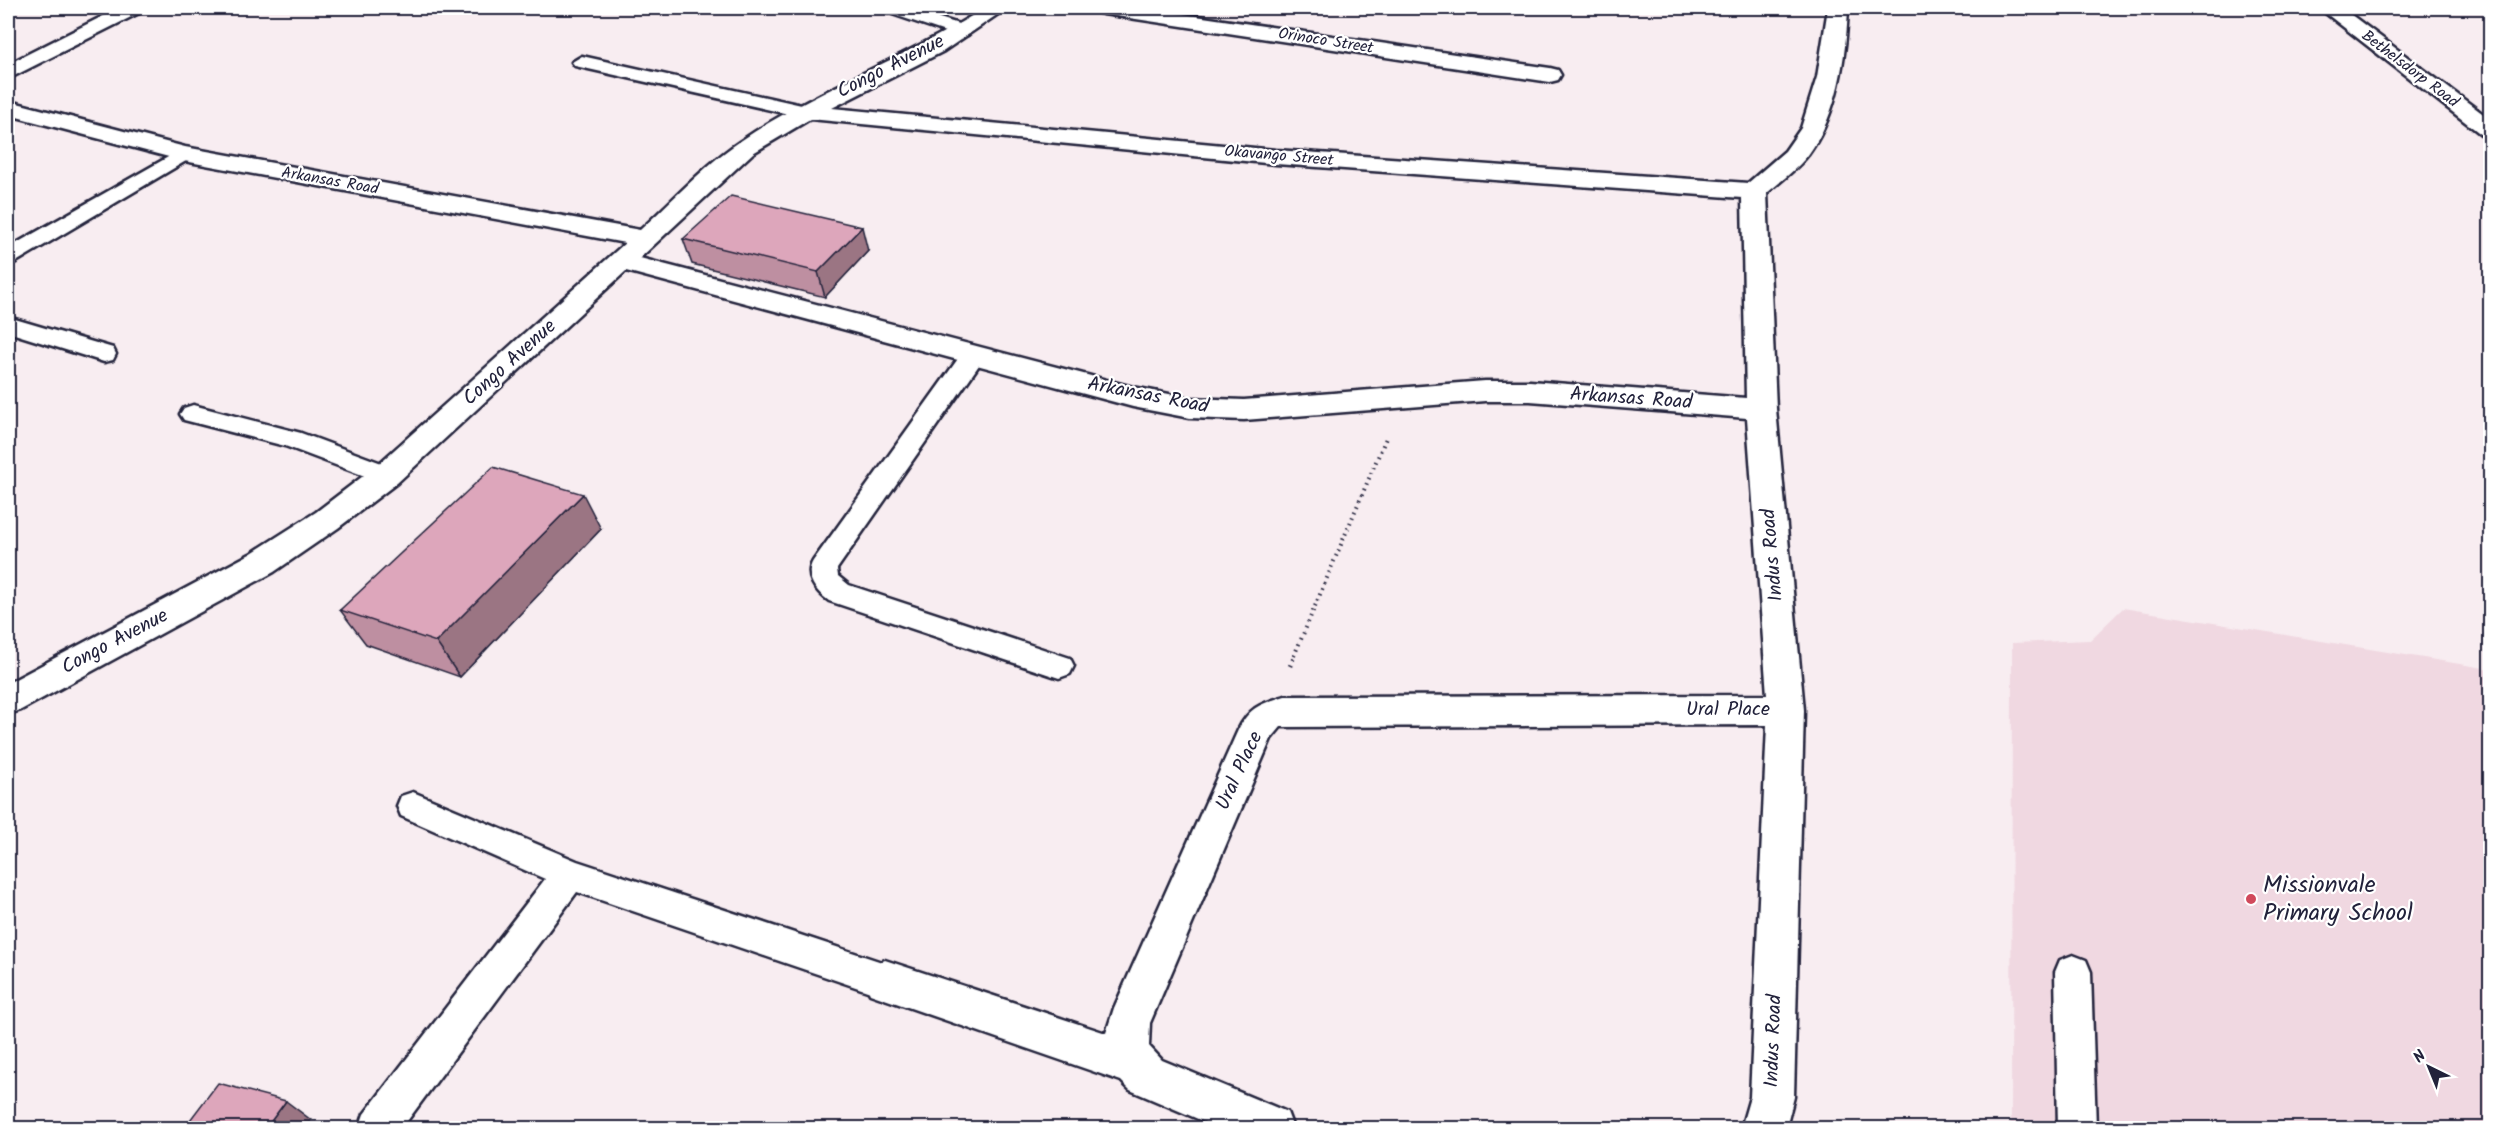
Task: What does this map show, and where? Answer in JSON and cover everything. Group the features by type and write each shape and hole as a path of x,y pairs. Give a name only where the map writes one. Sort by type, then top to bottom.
{"street":[{"path":"8,72 134,8"},
{"name":"Congo Avenue","path":"8,700 262,563 327,520 386,475 745,148 806,112 961,31 998,8"},
{"name":"Orinoco Street","path":"1103,8 1550,75"},
{"path":"1754,191 1804,144 1817,118 1838,8"},
{"name":"Bethelsdorp Road","path":"2329,8 2490,130"},
{"name":"Arkansas Road","path":"12,109 183,154 646,239"},
{"name":"Okavango Street","path":"806,112 1276,157 1754,191"},
{"name":"Indus Road","path":"1754,191 1761,409 1786,710 1772,1097 1764,1128"},
{"name":"Arkansas Road","path":"621,261 974,356 1133,397 1190,408 1244,410 1530,391 1761,409"},
{"name":"Ural Place","path":"1131,1063 1126,1044 1129,1023 1256,730 1269,716 1285,711 1786,710"},
{"path":"885,980 1131,1063 1146,1075 1271,1128"}],"lane":[{"path":"892,8 961,31"},
{"path":"582,62 806,112"},
{"path":"8,257 183,154"},
{"path":"8,324 104,354"},
{"path":"974,356 823,568 823,578 839,593 1059,666"},
{"path":"193,414 292,439 386,475"},
{"path":"413,806 570,874 885,980"},
{"path":"378,1128 570,874"},
{"path":"2073,972 2077,1128"}],"path":[{"path":"1269,716 1403,398"}],"shaded area":[{"name":"Missionvale Primary School","path":"2123,608 2490,669 2490,1128 2011,1128 2012,643 2090,640"}],"building":[{"path":"731,196 862,227 818,272 683,239"},
{"path":"493,467 583,494 436,642 340,610"},
{"path":"218,1083 286,1101 266,1128 184,1128"}],"place":[{"name":"Missionvale Primary School","path":"2251,899"}]}
